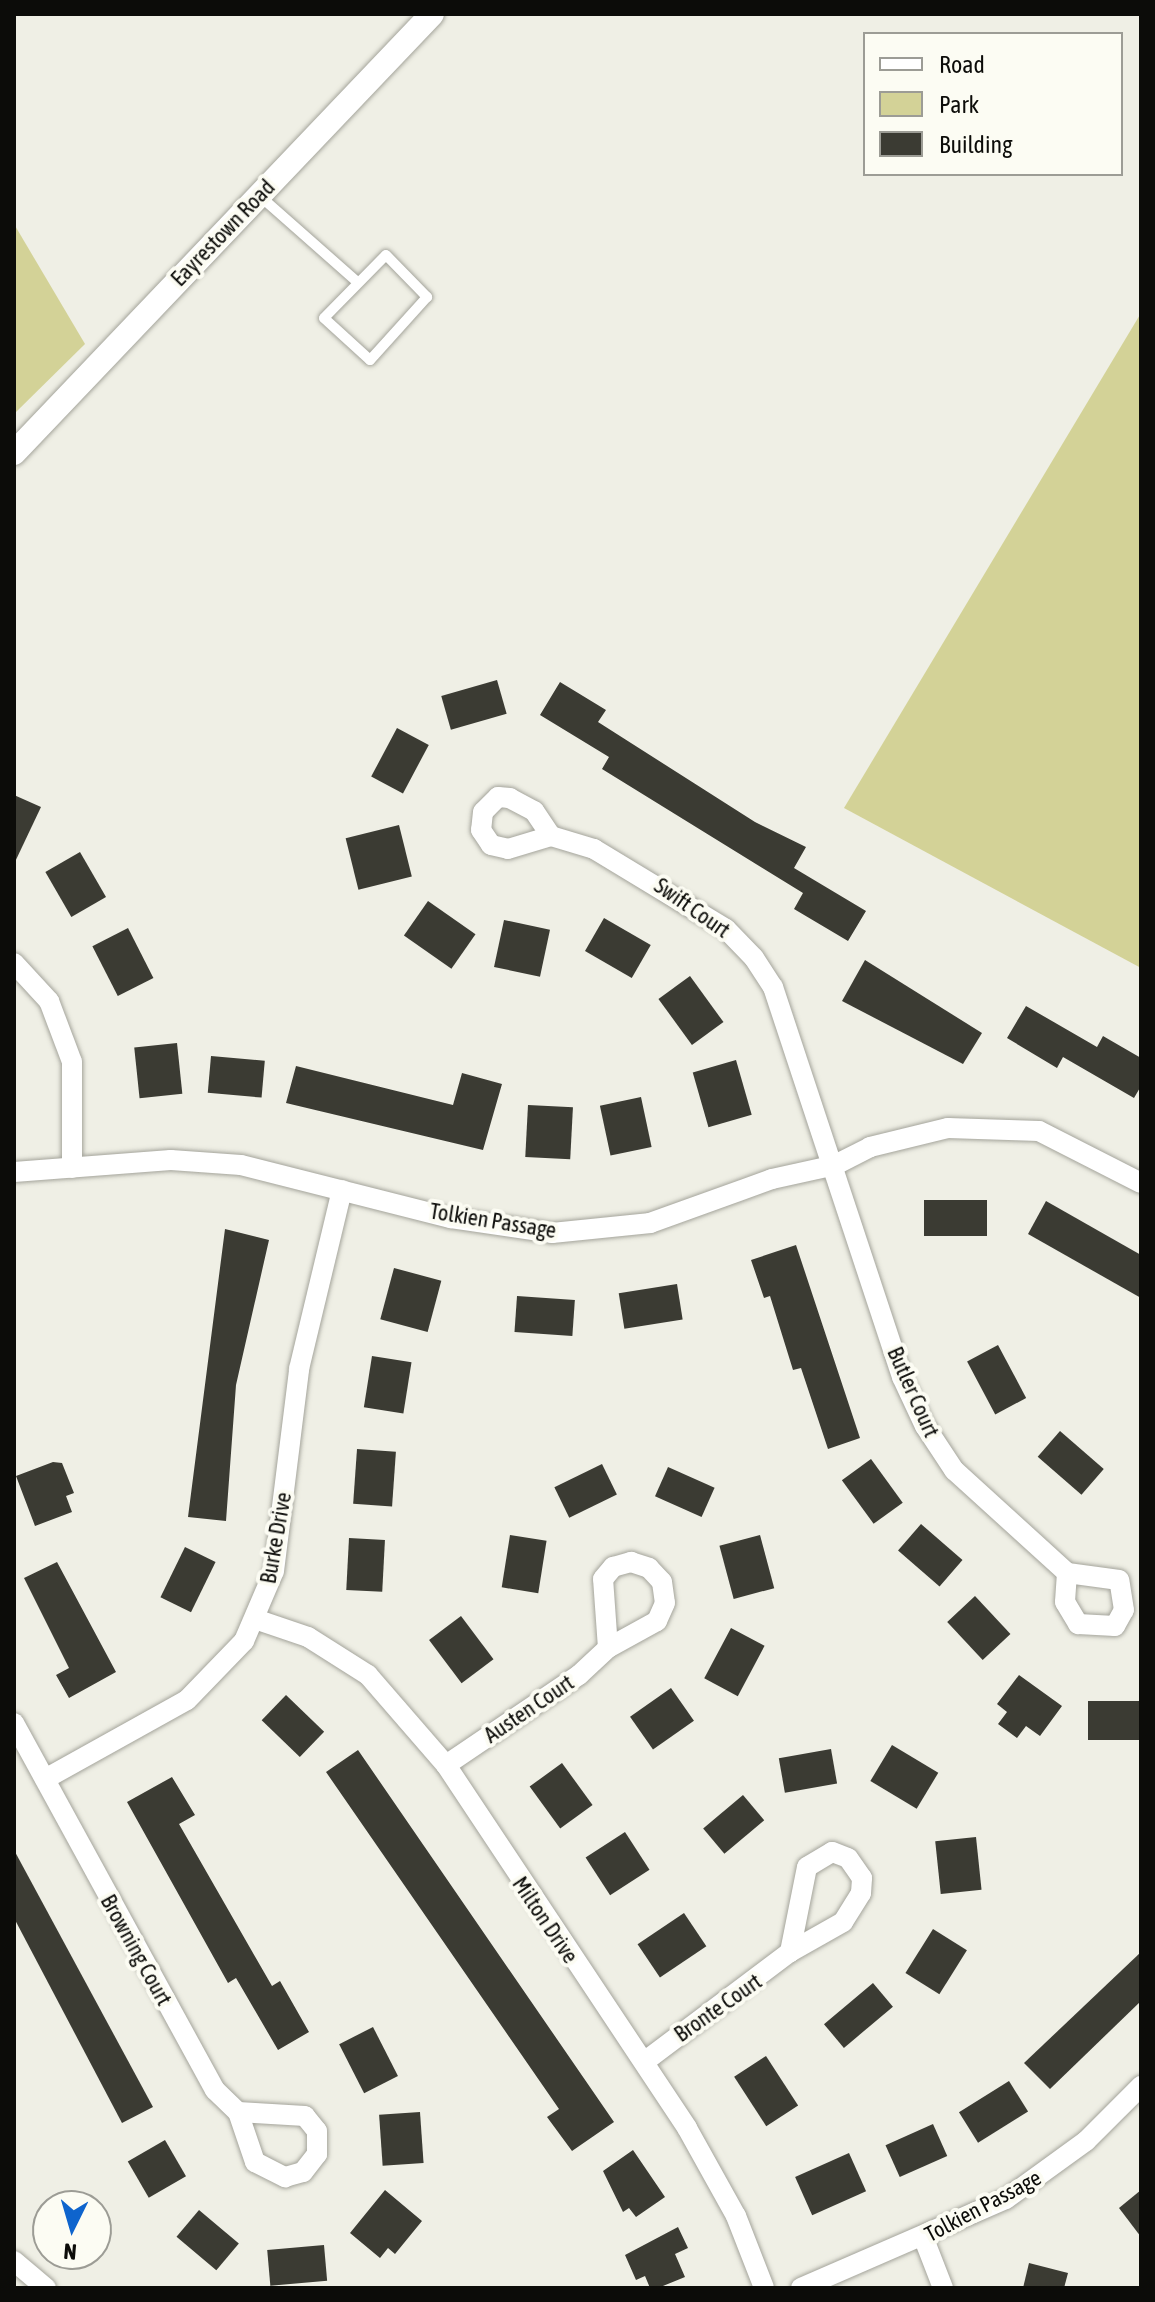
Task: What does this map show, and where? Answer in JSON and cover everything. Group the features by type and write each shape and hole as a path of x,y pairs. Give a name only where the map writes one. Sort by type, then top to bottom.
{"street":[{"name":"Eayrestown Road","path":"14,453 432,14"},
{"name":"Swift Court","path":"551,836 650,879 726,929 754,958 773,987 835,1165"},
{"path":"14,963 49,1001 72,1062 72,1168"},
{"name":"Tolkien Passage","path":"14,1172 206,1162 276,1170 342,1190 486,1225 582,1232 650,1223 772,1179 835,1165 917,1134 1009,1127 1039,1131 1141,1183"},
{"name":"Butler Court","path":"835,1165 897,1363 925,1426 954,1470 1067,1573"},
{"name":"Burke Drive","path":"45,1779 209,1683 255,1619 274,1571 299,1369 342,1190"},
{"name":"Milton Drive","path":"255,1619 308,1637 368,1675 446,1765 644,2062 736,2216 764,2288"},
{"name":"Austen Court","path":"446,1765 579,1675 608,1648"},
{"name":"Browning Court","path":"14,1723 215,2090 238,2112"},
{"name":"Bronte Court","path":"644,2062 790,1952 854,1911 862,1878 848,1858 832,1852 807,1867 790,1952"},
{"name":"Tolkien Passage","path":"801,2288 850,2280 1056,2166 1141,2086"},
{"path":"924,2239 943,2288"},
{"path":"14,2261 46,2288"}],"lane":[{"path":"259,195 355,280"},
{"path":"386,255 427,297 370,360 324,318 355,280 386,255"}],"green space":[{"path":"14,224 85,344 14,414"},
{"path":"1141,313 1141,968 844,808"}],"building":[{"path":"497,680 507,714 451,730 441,696"},
{"path":"560,682 606,710 598,722 755,822 806,847 794,868 866,911 848,941 794,909 803,893 602,769 609,757 540,715"},
{"path":"397,728 429,745 403,793 371,777"},
{"path":"14,795 41,807 14,864"},
{"path":"399,825 412,876 358,890 346,838"},
{"path":"80,852 106,897 71,917 45,872"},
{"path":"428,901 476,934 451,969 404,935"},
{"path":"604,918 651,945 632,978 585,951"},
{"path":"504,920 550,930 540,977 494,967"},
{"path":"128,928 153,978 118,996 92,946"},
{"path":"865,960 982,1033 963,1064 842,1001"},
{"path":"690,976 724,1022 692,1045 658,999"},
{"path":"1026,1006 1097,1047 1103,1036 1141,1058 1141,1086 1134,1098 1063,1057 1057,1068 1007,1038"},
{"path":"177,1043 182,1094 140,1098 134,1047"},
{"path":"211,1056 265,1061 262,1098 208,1093"},
{"path":"736,1060 752,1115 708,1127 693,1072"},
{"path":"296,1066 453,1105 462,1073 502,1084 483,1150 286,1103"},
{"path":"641,1097 652,1147 611,1156 600,1106"},
{"path":"528,1105 573,1107 570,1159 525,1157"},
{"path":"924,1200 987,1200 987,1236 924,1236"},
{"path":"1046,1201 1141,1255 1141,1298 1028,1234"},
{"path":"225,1229 269,1240 236,1385 226,1521 188,1517"},
{"path":"796,1245 860,1438 828,1449 801,1368 793,1370 770,1296 764,1298 751,1260"},
{"path":"394,1268 441,1281 428,1332 380,1319"},
{"path":"677,1284 683,1320 624,1329 619,1293"},
{"path":"517,1296 575,1300 572,1336 514,1332"},
{"path":"998,1345 1026,1398 995,1414 967,1361"},
{"path":"372,1356 412,1362 403,1414 364,1407"},
{"path":"1060,1431 1104,1469 1081,1495 1038,1457"},
{"path":"357,1449 396,1452 392,1507 353,1504"},
{"path":"871,1459 903,1503 874,1524 842,1480"},
{"path":"53,1462 62,1463 74,1493 66,1496 72,1512 35,1526 16,1476"},
{"path":"602,1464 617,1495 569,1518 554,1487"},
{"path":"668,1467 715,1488 702,1517 655,1496"},
{"path":"921,1524 963,1560 940,1586 898,1550"},
{"path":"510,1535 547,1541 538,1593 502,1587"},
{"path":"760,1535 774,1588 734,1599 719,1546"},
{"path":"349,1538 385,1540 382,1592 346,1590"},
{"path":"185,1547 216,1562 191,1612 160,1597"},
{"path":"57,1562 116,1672 69,1698 56,1675 69,1668 24,1578"},
{"path":"975,1596 1010,1634 983,1660 947,1622"},
{"path":"461,1616 493,1659 462,1683 429,1640"},
{"path":"731,1628 765,1646 738,1696 704,1678"},
{"path":"1019,1675 1062,1706 1040,1736 1026,1726 1017,1738 998,1724 1007,1712 997,1704"},
{"path":"671,1688 694,1721 653,1749 630,1717"},
{"path":"286,1695 324,1732 300,1757 262,1720"},
{"path":"1088,1701 1141,1701 1141,1740 1088,1740"},
{"path":"892,1745 938,1773 917,1809 870,1781"},
{"path":"831,1749 837,1783 785,1793 779,1758"},
{"path":"358,1750 614,2122 572,2151 547,2117 559,2109 326,1772"},
{"path":"562,1763 593,1805 560,1829 530,1787"},
{"path":"172,1777 195,1815 179,1824 272,1986 280,1981 309,2032 278,2050 236,1978 228,1983 127,1802"},
{"path":"743,1795 764,1820 724,1854 703,1828"},
{"path":"625,1832 650,1870 610,1895 586,1858"},
{"path":"976,1837 982,1890 941,1894 935,1841"},
{"path":"14,1850 153,2107 122,2123 14,1918"},
{"path":"684,1913 706,1946 660,1977 638,1944"},
{"path":"933,1929 967,1950 939,1994 905,1973"},
{"path":"1141,1952 1141,2001 1050,2089 1024,2063"},
{"path":"873,1983 893,2007 844,2048 824,2024"},
{"path":"373,2027 398,2076 364,2093 339,2044"},
{"path":"766,2056 798,2105 766,2126 734,2077"},
{"path":"1009,2081 1028,2112 978,2143 959,2112"},
{"path":"420,2112 424,2163 383,2166 379,2115"},
{"path":"933,2124 947,2156 900,2177 885,2145"},
{"path":"165,2140 186,2176 149,2198 128,2162"},
{"path":"633,2150 665,2197 636,2217 629,2208 623,2212 603,2171"},
{"path":"849,2153 866,2191 812,2215 795,2177"},
{"path":"385,2190 422,2221 395,2254 388,2248 380,2258 350,2233"},
{"path":"1141,2190 1141,2237 1119,2208"},
{"path":"199,2210 239,2243 216,2270 177,2237"},
{"path":"678,2227 688,2248 675,2254 685,2277 658,2288 650,2288 645,2276 636,2280 625,2255"},
{"path":"324,2245 327,2281 270,2286 267,2250"},
{"path":"1029,2263 1068,2273 1064,2288 1023,2288"}]}
